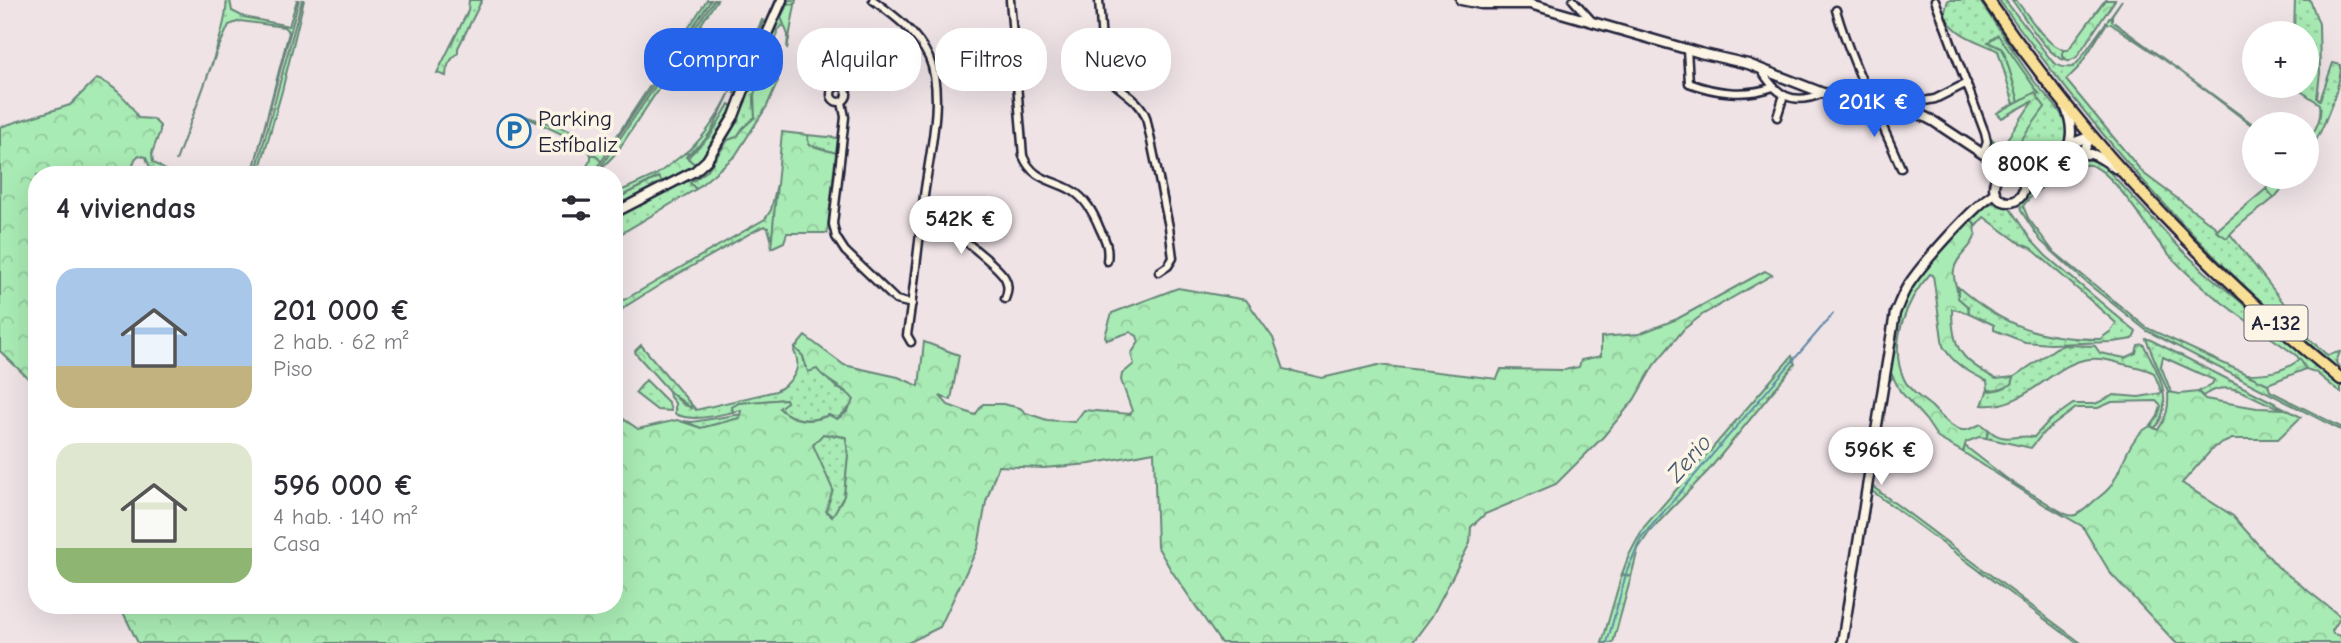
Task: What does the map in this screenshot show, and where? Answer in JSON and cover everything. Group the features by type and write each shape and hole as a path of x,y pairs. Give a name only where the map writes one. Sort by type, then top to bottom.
{"main road":[{"name":"A-132","path":"1988,0 2062,101 2129,180 2213,266 2341,379"}],"street":[{"path":"623,208 695,171 707,160 734,116 782,0"},
{"path":"873,0 917,38 933,69 936,92 907,335 911,342"},
{"path":"1010,0 1023,156 1027,165 1038,176 1073,190 1086,202 1109,248 1107,261"},
{"path":"1098,0 1104,72 1139,104 1146,117 1173,258 1159,272"},
{"path":"1461,0 1481,4 1530,5 1760,68 1823,93 1902,105 1933,121 1983,154 2002,173"},
{"path":"1573,0 1591,20"},
{"path":"1935,0 1987,142 1983,154"},
{"path":"1836,10 1847,47 1901,168"},
{"path":"1687,49 1689,83 1714,91 1740,93 1773,87"},
{"path":"1760,68 1773,87 1789,98 1809,99 1823,93"},
{"path":"1902,105 1935,99 1967,83"},
{"path":"1777,117 1784,95"},
{"path":"2062,101 2071,120 2072,134 2062,162"},
{"path":"842,102 845,117 833,224 836,237 845,251 888,293 901,302 912,304"},
{"path":"2070,144 2091,136"},
{"path":"2082,155 2091,136"},
{"path":"2024,183 2062,162 2091,154 2129,180"},
{"path":"2013,172 2020,176 2024,183 2024,192 2013,201 2002,201 1995,193 1994,181 2002,173 2013,172"},
{"path":"1842,643 1895,313 1907,288 1921,270 1969,216 1995,193"},
{"path":"923,212 942,222 1004,275 1008,291 1005,299"}],"green space":[{"path":"226,0 230,0 232,11 244,17 289,26 299,0 254,166 289,32 284,27 240,21 229,25 204,87 222,31"},
{"path":"304,0 282,91 261,166 257,166"},
{"path":"469,0 482,0 458,53 449,63 446,76 437,73 468,11"},
{"path":"707,0 711,0 692,28 688,28"},
{"path":"714,0 717,0 699,28 695,28"},
{"path":"776,0 779,0 767,28 763,28"},
{"path":"786,0 796,0 795,5 788,4 781,17 784,25 773,28"},
{"path":"1948,0 1979,0 2034,81 2059,110 2066,123 2068,140 2059,156 2025,170 2005,166 2009,162 2005,159 1998,161 1994,156 1989,136 2001,148 1999,154 2004,156 2045,107 1997,36 1989,42 2004,52 2019,101 2014,104 1998,51 1968,37 1949,22 1944,15"},
{"path":"1999,0 2005,0 2052,61 2059,66 2073,67 2122,0 2112,15 2112,21 2178,69 2107,23 2079,67 2066,80 2143,173 2217,228 2216,231 2227,238 2230,234 2307,337 2327,355 2340,352 2336,362 2341,371 2253,294 2151,190 2057,78"},
{"path":"2012,0 2016,0 2051,43 2063,50 2063,56 2068,61 2052,53 2044,45"},
{"path":"2105,0 2115,0 2076,58 2068,61 2063,56 2063,50 2068,50"},
{"path":"2295,0 2310,0 2318,21 2294,21"},
{"path":"788,3 795,5 787,49 788,35 781,17"},
{"path":"1998,35 2037,91 2019,101 2004,52 1988,42"},
{"path":"2333,63 2341,65 2338,85 2319,133 2320,104 2311,98 2320,100"},
{"path":"2182,72 2242,116 2242,118"},
{"path":"96,79 108,84 121,94 138,118 153,119 160,126 152,153 153,162 159,166 150,166 146,157 139,155 133,166 28,166 28,378 0,351 0,127 70,105"},
{"path":"647,91 649,91 601,162 591,155 587,146 524,116 567,129 608,149"},
{"path":"652,91 657,91 617,152 601,166"},
{"path":"746,91 756,91 755,117 737,137 728,140 707,171 691,184 696,189 623,232 623,212 670,190 700,172 719,151"},
{"path":"755,91 774,91 735,156 696,189 690,183 707,171 728,140 737,137 755,117"},
{"path":"2037,91 2039,93 2036,95 2045,107 2014,150 2001,157 2001,148 2033,101 2002,118 1997,113"},
{"path":"730,92 704,141 688,154 685,153 710,126"},
{"path":"729,104 734,107 727,123 697,166 687,158 711,135"},
{"path":"782,132 807,135 809,145 836,153 827,233 787,233 784,242 771,248"},
{"path":"807,135 838,138 836,153 809,145"},
{"path":"685,153 697,166 665,184 658,177 623,195 623,190 656,175"},
{"path":"591,155 596,155 601,162 599,166 587,166"},
{"path":"2090,159 2104,166 2205,272 2341,386 2341,393 2315,372 2306,369 2297,356 2190,276 2160,244 2118,187 2099,169 2090,165 2073,168 2044,186 2023,206 2028,218 2053,251 2147,328 2268,384 2270,391 2341,427 2341,430 2147,331 2087,283 2041,241 2021,211 2020,204 2034,186 2072,162"},
{"path":"659,177 665,184 623,205 623,195"},
{"path":"777,184 772,242 768,228 764,226 671,278 623,309 623,300 765,219 771,210"},
{"path":"2266,189 2282,189 2274,198"},
{"path":"2266,189 2274,198 2227,238 2216,231"},
{"path":"1992,203 2009,207 2031,240 2046,256 2136,332 2133,339 2051,344 2025,342 1994,330 1994,325 1969,313 1968,307 1958,298 1958,287 2007,321 2041,333 2100,339 2111,331 2116,323 2031,248 2021,244 1984,217 1976,226 1972,220"},
{"path":"1972,220 1975,228 1973,241 1956,264 1954,273 1958,298 1968,307 1969,313 1952,309 1954,334 1967,359 1996,379 2014,377 2012,384 1997,390 1988,389 1987,381 1962,367 1947,353 1943,346 1933,275 1930,274 1907,310 1898,352 1906,383 1947,422 1961,430 1981,424 1989,430 1986,438 1979,437 1966,442 1963,452 1938,438 1900,391 1889,369 1893,335 1903,300 1923,270"},
{"path":"1765,271 1772,275 1702,315 1684,329 1654,365 1634,400 1603,437 1556,484 1485,514 1471,527 1470,543 1432,616 1412,643 1221,643 1157,546 1154,452 1090,464 1044,468 998,466 986,502 978,547 940,627 908,643 138,643 124,614 623,614 623,419 638,429 677,420 701,428 740,418 741,410 733,412 732,407 739,403 786,399 787,402 779,408 790,416 809,420 829,415 837,419 847,412 854,400 817,369 808,372 803,356 795,348 805,336 844,365 898,377 919,386 924,342 959,355 951,400 940,396 948,405 975,415 983,404 1003,404 1047,420 1075,422 1084,410 1130,414 1132,411 1121,380 1122,374 1134,364 1131,354 1139,342 1137,336 1130,332 1107,340 1105,336 1112,313 1178,288 1246,300 1273,338 1284,369 1322,378 1378,365 1497,379 1501,369 1564,370 1579,367 1581,360 1601,356 1601,337 1639,334 1677,319","holes":["823,434 846,437 848,456 844,496 832,517 826,511 833,490 813,445"]},
{"path":"2146,339 2286,409 2235,389 2214,390 2203,396 2198,392 2214,380 2163,357 2161,366 2171,392 2168,392"},
{"path":"2143,344 2154,364 2164,397 2161,418 2155,428 2151,426 2161,406 2156,401 2112,402 2098,408 2076,408 2044,432 2031,448 1986,438 1989,430 2005,438 2034,437 2049,421 2073,404 2095,404 2114,395 2139,397 2162,393 2151,371 2090,359 2064,368 2013,400 1982,405 1988,389 1990,391 2012,384 2014,377 2056,348 2064,345 2095,346 2100,353 2125,358 2136,353 2138,345"},
{"path":"641,345 691,404 691,408 670,392 636,354 635,351"},
{"path":"795,348 803,356 805,367 817,369 854,400 837,419 829,415 816,419 789,416 778,407 787,402 785,399 739,403 733,407 733,412 711,416 689,418 675,414 675,403 669,391 684,405 691,407 691,404 696,410 776,391 795,374"},
{"path":"1792,356 1795,364 1708,471 1650,531 1638,549 1631,577 1622,574 1644,527"},
{"path":"2300,359 2306,369 2268,384 2246,374 2275,371"},
{"path":"1889,369 1893,377 1888,383 1872,486 2081,643 2077,643 1872,491 1847,643 1844,643"},
{"path":"646,380 669,403 671,411 657,410 635,393"},
{"path":"2168,392 2198,392 2205,399 2257,408 2286,409 2301,417 2278,439 2232,439 2214,447 2182,483 2233,516 2278,567 2341,617 2332,631 2333,634 2341,636 2341,643 2176,643 2111,574 2082,526 2049,507 2050,505 2068,515 2076,515 2108,490 2136,438 2150,426 2158,430 2167,412"},
{"path":"742,414 740,418 701,428 683,421 692,422"},
{"path":"822,434 846,437 848,456 844,496 833,517 826,511 813,445"},
{"path":"1965,446 2006,478 2050,505 2048,507 1963,452"},
{"path":"1622,574 1631,577 1613,643 1602,643"}],"waterway":[{"name":"Zerio","path":"1607,643 1627,571 1641,538 1833,314"}],"place":[{"name":"Parking Estíbaliz","path":"514,131"}]}
